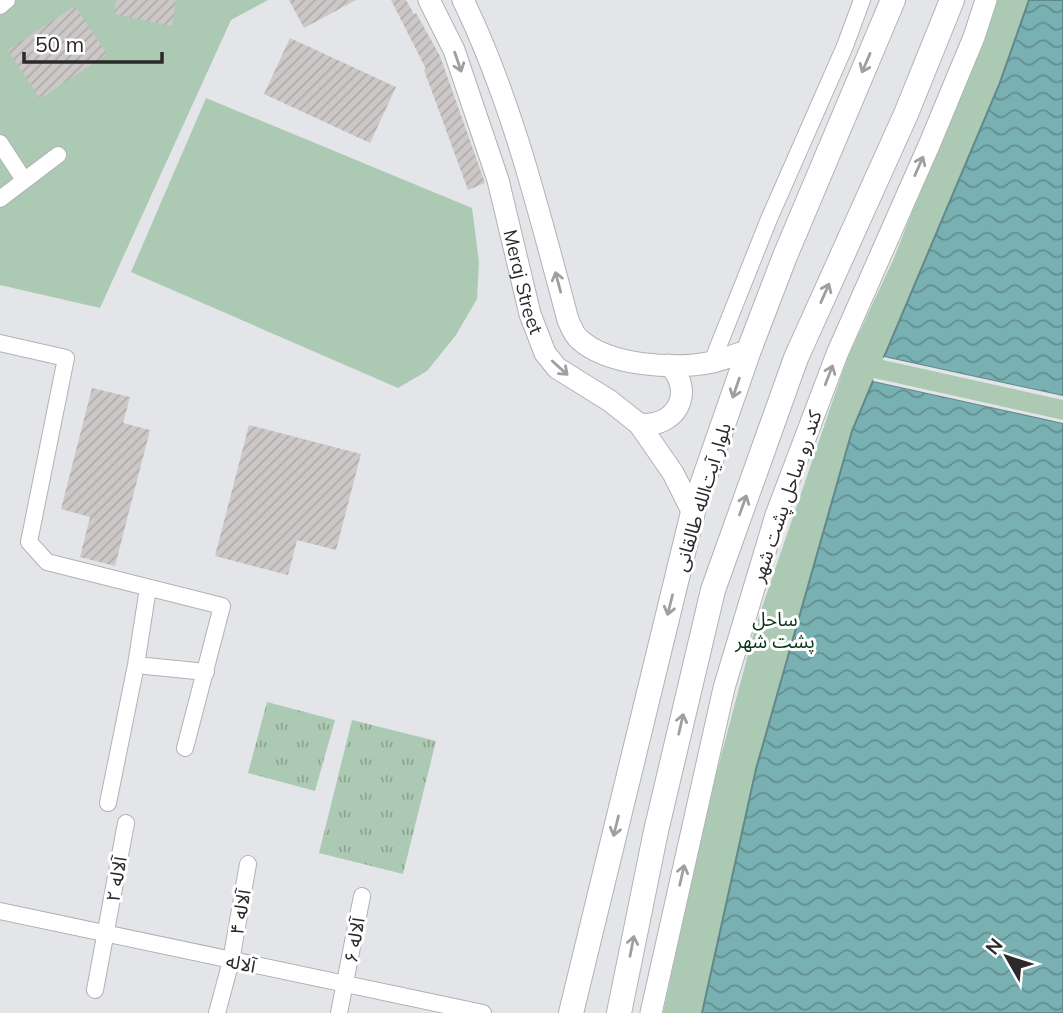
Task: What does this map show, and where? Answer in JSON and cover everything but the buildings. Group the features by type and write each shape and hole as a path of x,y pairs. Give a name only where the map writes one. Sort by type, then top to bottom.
{"main road":[{"name":"بلوار آیت‌الله طالقانی","path":"570,1013 693,513 749,350 785,256 893,0"},
{"path":"619,1013 656,831 713,590 796,358 906,114 952,0"}],"street":[{"path":"0,6 7,0"},
{"name":"Meraj Street","path":"429,0 454,50 498,180 530,314 545,353 557,368 610,401 639,424 673,474 693,513"},
{"name":"Meraj Street","path":"463,0 484,43 530,180 568,320 576,337 593,350 623,361 652,365 712,362 749,350"},
{"path":"712,362 862,0"},
{"name":"کند رو ساحل پشت شهر","path":"650,1013 724,688 776,515 837,354 974,37 985,0"},
{"path":"0,144 24,180"},
{"path":"0,199 58,155"},
{"path":"0,343 66,358 29,542 47,562 222,606 185,748"},
{"path":"639,424 664,421 680,402 681,386 675,371 669,365"},
{"path":"108,803 136,665 148,588"},
{"path":"136,665 206,673"},
{"name":"آلاله ۲","path":"95,990 126,823"},
{"name":"آلاله ۴","path":"218,1013 231,961 248,864"},
{"name":"آلاله ۶","path":"340,1013 362,896"},
{"name":"آلاله","path":"0,911 483,1013"}],"green space":[{"path":"0,0 268,0 231,20 100,308 0,285"},
{"name":"ساحل پشت شهر","path":"995,0 1029,0 999,85 884,356 1063,396 1063,423 873,382 756,769 702,1013 663,1013 707,809 755,628 847,359 894,258"},
{"path":"206,98 472,208 479,262 477,299 456,335 427,371 398,388 131,272"},
{"path":"267,702 335,720 315,791 248,773"},
{"path":"352,720 436,741 403,874 319,853"}],"water":[{"path":"1029,0 1063,0 1063,396 884,357 999,85"},
{"path":"873,381 1063,423 1063,1013 702,1013 756,769 852,431"}],"pier":[{"path":"884,357 1063,396 1063,400 883,360"},
{"path":"874,378 1063,420 1063,423 873,381"}]}
